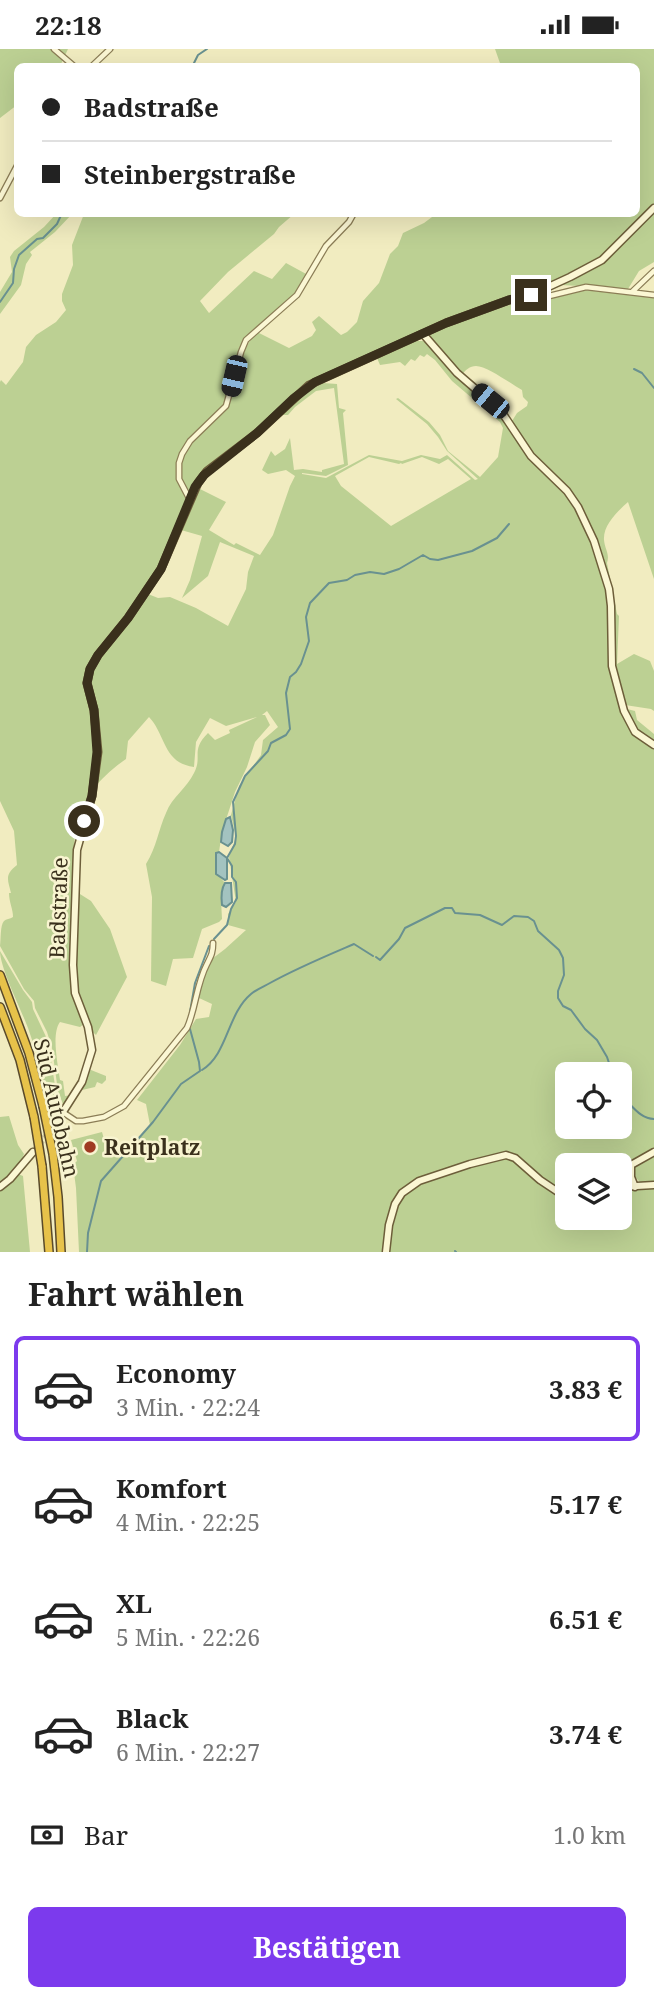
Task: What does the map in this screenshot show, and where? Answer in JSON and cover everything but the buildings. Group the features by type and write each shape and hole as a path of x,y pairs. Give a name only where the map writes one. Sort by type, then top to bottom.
{"highway":[{"name":"Süd Autobahn","path":"0,975 25,1041 43,1106 53,1154 61,1252"},
{"name":"Süd Autobahn","path":"0,1007 20,1060 34,1117 42,1166 49,1252"}],"street":[{"path":"54,49 70,63"},
{"path":"95,63 110,49"},
{"path":"0,198 14,172"},
{"name":"Badstraße","path":"54,1126 82,1082 92,1050 88,1027 75,993 73,965 77,850 92,796 97,752 88,677 98,655 128,618 161,569 198,483 207,471 257,433 304,389 331,374 446,323 509,300 531,295 570,277 602,260 654,208"},
{"path":"190,500 179,479 182,454 190,441 226,406 246,340 297,295 326,246 352,217"},
{"path":"632,291 654,271"},
{"path":"531,295 541,297 586,287 654,295"},
{"path":"423,334 457,373 501,411 527,451 567,491 578,507 594,541 607,583 611,605 612,666 624,711 633,730 654,745"},
{"path":"64,1113 76,1121 83,1121 104,1117 124,1107 187,1028 198,983 214,954 213,943"},
{"path":"0,1187 33,1152"},
{"path":"632,1164 654,1153"},
{"path":"386,1252 395,1204 402,1193 419,1181 506,1155 515,1158 555,1190"},
{"path":"632,1180 635,1187 654,1185"}],"green space":[{"path":"0,49 68,49 61,63 14,63 14,107 0,118"},
{"path":"495,49 654,49 654,262 639,271 628,289 545,284 422,332 330,372 303,387 188,491 181,479 180,467 184,456 190,445 228,407 250,340 257,332 289,348 312,336 316,330 312,322 319,316 341,335 347,332 357,322 363,301 379,283 390,254 398,246 403,233 432,217 640,217 640,63 500,63"},
{"path":"53,217 69,217 30,252 32,255 26,264 21,285 0,314 0,292 12,272 10,257"},
{"path":"83,217 291,217 228,272 200,301 209,313 254,271 272,279 286,263 308,275 292,299 245,339 225,405 189,441 178,463 178,479 187,500 163,559 143,595 170,597 228,626 246,589 254,556 220,542 208,576 182,598 202,536 181,530 198,488 226,502 209,530 234,545 236,543 260,555 273,535 295,476 286,470 268,474 262,470 271,451 275,456 285,449 290,438 294,470 322,472 344,464 334,388 316,391 288,415 281,415 306,391 322,381 337,384 339,408 346,410 343,413 348,465 326,476 302,474 326,478 369,455 402,461 421,455 440,459 447,455 475,480 478,479 447,451 427,424 396,399 429,422 448,451 480,477 498,457 503,428 500,422 452,381 427,354 424,357 420,355 415,361 411,359 405,366 400,362 380,365 377,358 416,341 423,341 431,346 500,412 523,448 570,498 592,541 608,597 609,647 622,711 634,734 654,748 654,1150 632,1162 632,1153 555,1153 555,1187 506,1152 432,1174 417,1180 400,1194 384,1252 79,1252 73,1165 77,1161 71,1140 102,1132 108,1153 134,1145 150,1125 146,1104 137,1100 180,1045 196,1019 209,1017 212,1004 199,998 199,989 208,962 246,930 228,925 228,914 236,902 229,857 236,837 231,815 239,786 261,755 263,740 278,727 267,711 262,715 265,715 270,725 255,742 222,832 219,852 216,854 216,873 225,883 221,900 222,919 202,929 193,958 173,959 166,986 151,981 152,897 146,864 169,807 194,773 199,744 208,733 215,740 257,717 226,726 210,718 196,742 194,767 176,760 149,717 128,741 126,759 95,787 86,801 76,832 72,889 91,901 110,929 127,977 96,1035 84,1024 80,1027 60,1022 57,1027 56,1050 60,1080 63,1081 65,1096 72,1095 64,1107 58,1091 47,1032 34,1001 24,989 0,946 3,923 13,917 8,878 17,865 14,831 0,801 0,382 1,380 6,385 23,362 26,347 66,310 62,294 73,265 72,245","holes":["369,457 401,463 422,457 439,464 448,459 471,479 391,526 341,486 335,476"]},
{"path":"586,290 654,298 654,579 628,502 608,524 604,540 619,616 617,664 634,654 650,661 654,671 654,711 625,705 615,666 613,605 580,505 533,454 512,421 517,413 527,406 528,402 523,397 522,390 481,367 470,368 462,375 423,334 530,298 541,300"},
{"path":"627,709 635,711 637,720 654,734 654,743 635,728"},
{"path":"0,951 32,1002 48,1041 56,1092 62,1110 53,1123 36,1051 7,978"},
{"path":"89,1071 106,1076 106,1080 102,1084 97,1082 95,1087 82,1090"},
{"path":"9,1116 18,1145 24,1154 14,1170 0,1182 0,1117"},
{"path":"654,1155 654,1184 640,1182 634,1176 632,1167"},
{"path":"506,1157 514,1160 555,1191 555,1230 632,1230 632,1189 654,1187 654,1252 389,1252 392,1222 396,1207 404,1195 423,1182 452,1171"},
{"path":"18,1174 23,1176 30,1252 0,1252 0,1190"}],"water":[{"path":"230,817 233,830 232,842 228,846 221,842 226,819"},
{"path":"219,852 227,858 225,880 216,874 216,853"},
{"path":"225,883 231,883 232,902 226,907 222,905 221,899"}],"waterway":[{"path":"194,63 198,55 207,49"},
{"path":"0,302 13,283 19,255 37,239 43,238 60,217"},
{"path":"634,369 642,373 654,388"},
{"path":"214,939 227,925 237,898 236,882 227,858 235,844 236,836 233,802 245,776 268,751 271,743 286,735 290,729 286,693 290,677 301,664 309,641 306,617 310,603 329,583 370,572 384,574 423,555 438,560 472,551 497,538 509,524"},
{"path":"376,957 380,960 405,928 445,908 452,908 455,913 480,915 502,925 514,916 528,917 534,921 538,931 559,950 563,958 564,975 558,998 597,1040 609,1062"},
{"path":"202,1070 217,1054 237,1012 253,992 354,944 373,956"},
{"path":"190,1012 195,983 209,946"},
{"path":"87,1252 88,1233 101,1181 153,1122 181,1084 200,1071 190,1029"},
{"path":"632,1106 640,1114 654,1119"}],"tunnel":[{"path":"33,1152 50,1131"}],"place":[{"name":"Reitplatz","path":"90,1147"}],"route":[{"path":"84,821 92,796 97,752 94,710 87,683 90,669 161,569 195,487 207,471 257,433 315,382 446,323 509,300 531,295"}]}
